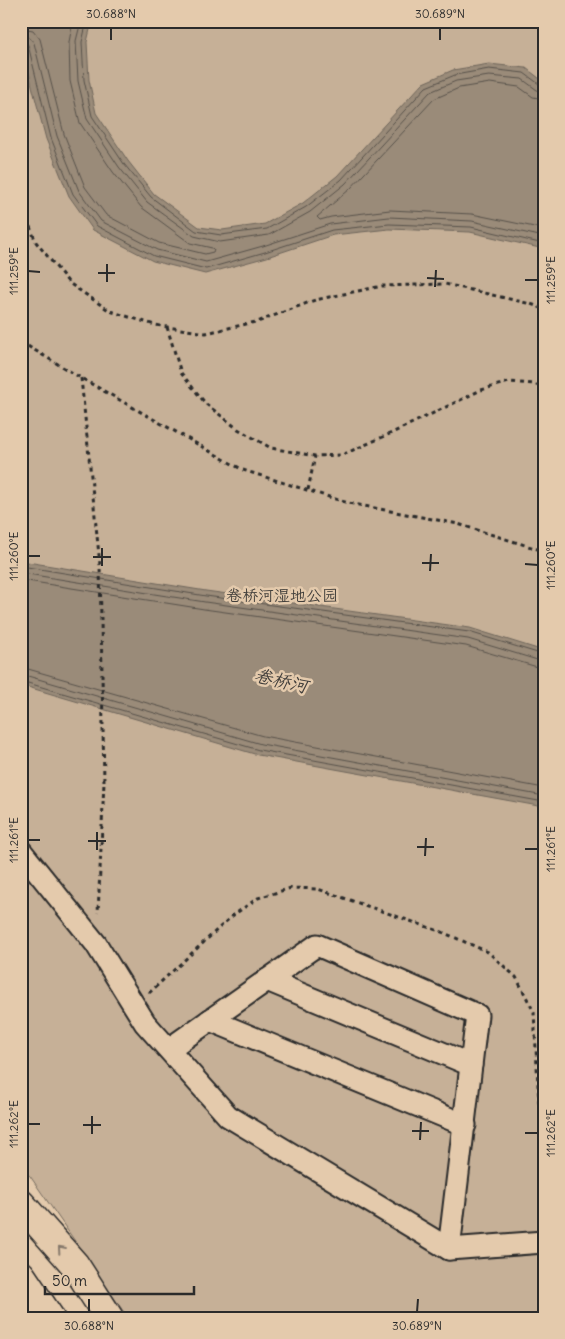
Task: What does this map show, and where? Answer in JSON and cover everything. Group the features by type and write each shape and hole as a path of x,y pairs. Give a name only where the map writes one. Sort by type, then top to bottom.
{"main road":[{"path":"21,1204 75,1265 109,1318"},
{"path":"21,1275 50,1318"}],"street":[{"path":"21,851 96,944 145,1023 228,1116 449,1248 544,1242"},
{"path":"169,1049 317,945 477,1015 449,1248"},
{"path":"267,980 471,1065"},
{"path":"210,1020 465,1125"}],"path":[{"path":"21,204 36,242 69,283 110,311 167,327 206,333 260,321 315,300 382,286 445,284 531,304 544,309"},
{"path":"167,327 181,373 206,404 238,429 271,448 315,456 342,455 481,390 509,382 534,384 544,388"},
{"path":"21,342 243,470 348,503 458,524 544,551"},
{"path":"81,378 100,565 104,782 96,944"},
{"path":"308,490 315,456"}],"green space":[{"name":"卷桥河湿地公园","path":"21,21 544,21 544,1318 128,1318 30,1176 21,1168"}],"water":[{"path":"21,21 92,21 87,42 89,80 96,113 128,161 154,194 199,227 222,230 265,224 303,203 337,176 423,83 453,70 489,64 526,68 544,82 544,249 470,232 389,229 333,235 267,257 205,274 153,261 93,230 69,196 46,139 21,36"},
{"name":"卷桥河","path":"21,561 206,591 470,628 544,651 544,807 258,755 21,685"}]}
